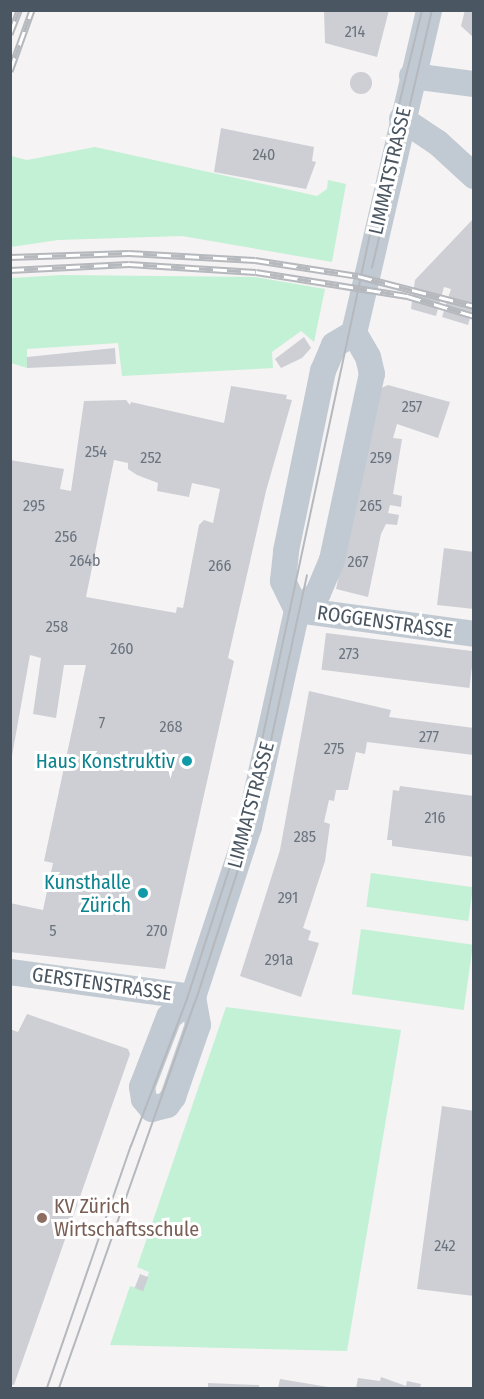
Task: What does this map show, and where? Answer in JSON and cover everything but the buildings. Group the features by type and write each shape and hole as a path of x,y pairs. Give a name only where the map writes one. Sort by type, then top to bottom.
{"street":[{"name":"LIMMATSTRASSE","path":"354,333 429,10"},
{"path":"412,76 470,84"},
{"path":"402,119 438,143 468,172"},
{"path":"354,333 368,357 372,374 332,560 318,593 297,610 283,581 285,551 325,364 334,345 354,333"},
{"name":"LIMMATSTRASSE","path":"193,997 249,827 297,610"},
{"name":"ROGGENSTRASSE","path":"297,610 474,634"},
{"name":"GERSTENSTRASSE","path":"10,972 193,997"}],"green space":[{"path":"95,147 317,196 327,189 328,180 346,184 332,262 182,236 58,240 11,247 11,156 27,160"},
{"path":"62,275 255,277 325,289 314,342 301,331 272,352 273,368 122,376 118,343 27,349 27,368 11,363 11,278"},
{"path":"371,873 473,887 468,921 366,907"},
{"path":"361,929 473,945 464,1010 352,994"},
{"path":"226,1007 401,1030 347,1351 110,1345 130,1286 143,1290 149,1272 137,1267"}],"tram line":[{"path":"47,1388 131,1146 187,999 245,820 388,150 422,10"},
{"path":"372,268 432,10"},
{"path":"59,1388 196,1000 253,823 307,576"}],"railway":[{"path":"10,34 19,10"},
{"path":"10,71 32,10"},
{"path":"10,257 129,253 255,260 358,276 474,306"},
{"path":"10,270 129,264 256,272 407,296 474,316"}],"place":[{"name":"Haus Konstruktiv","path":"187,761"},
{"name":"Kunsthalle Zürich","path":"143,893"},
{"name":"KV Zürich Wirtschaftsschule","path":"42,1218"}]}
